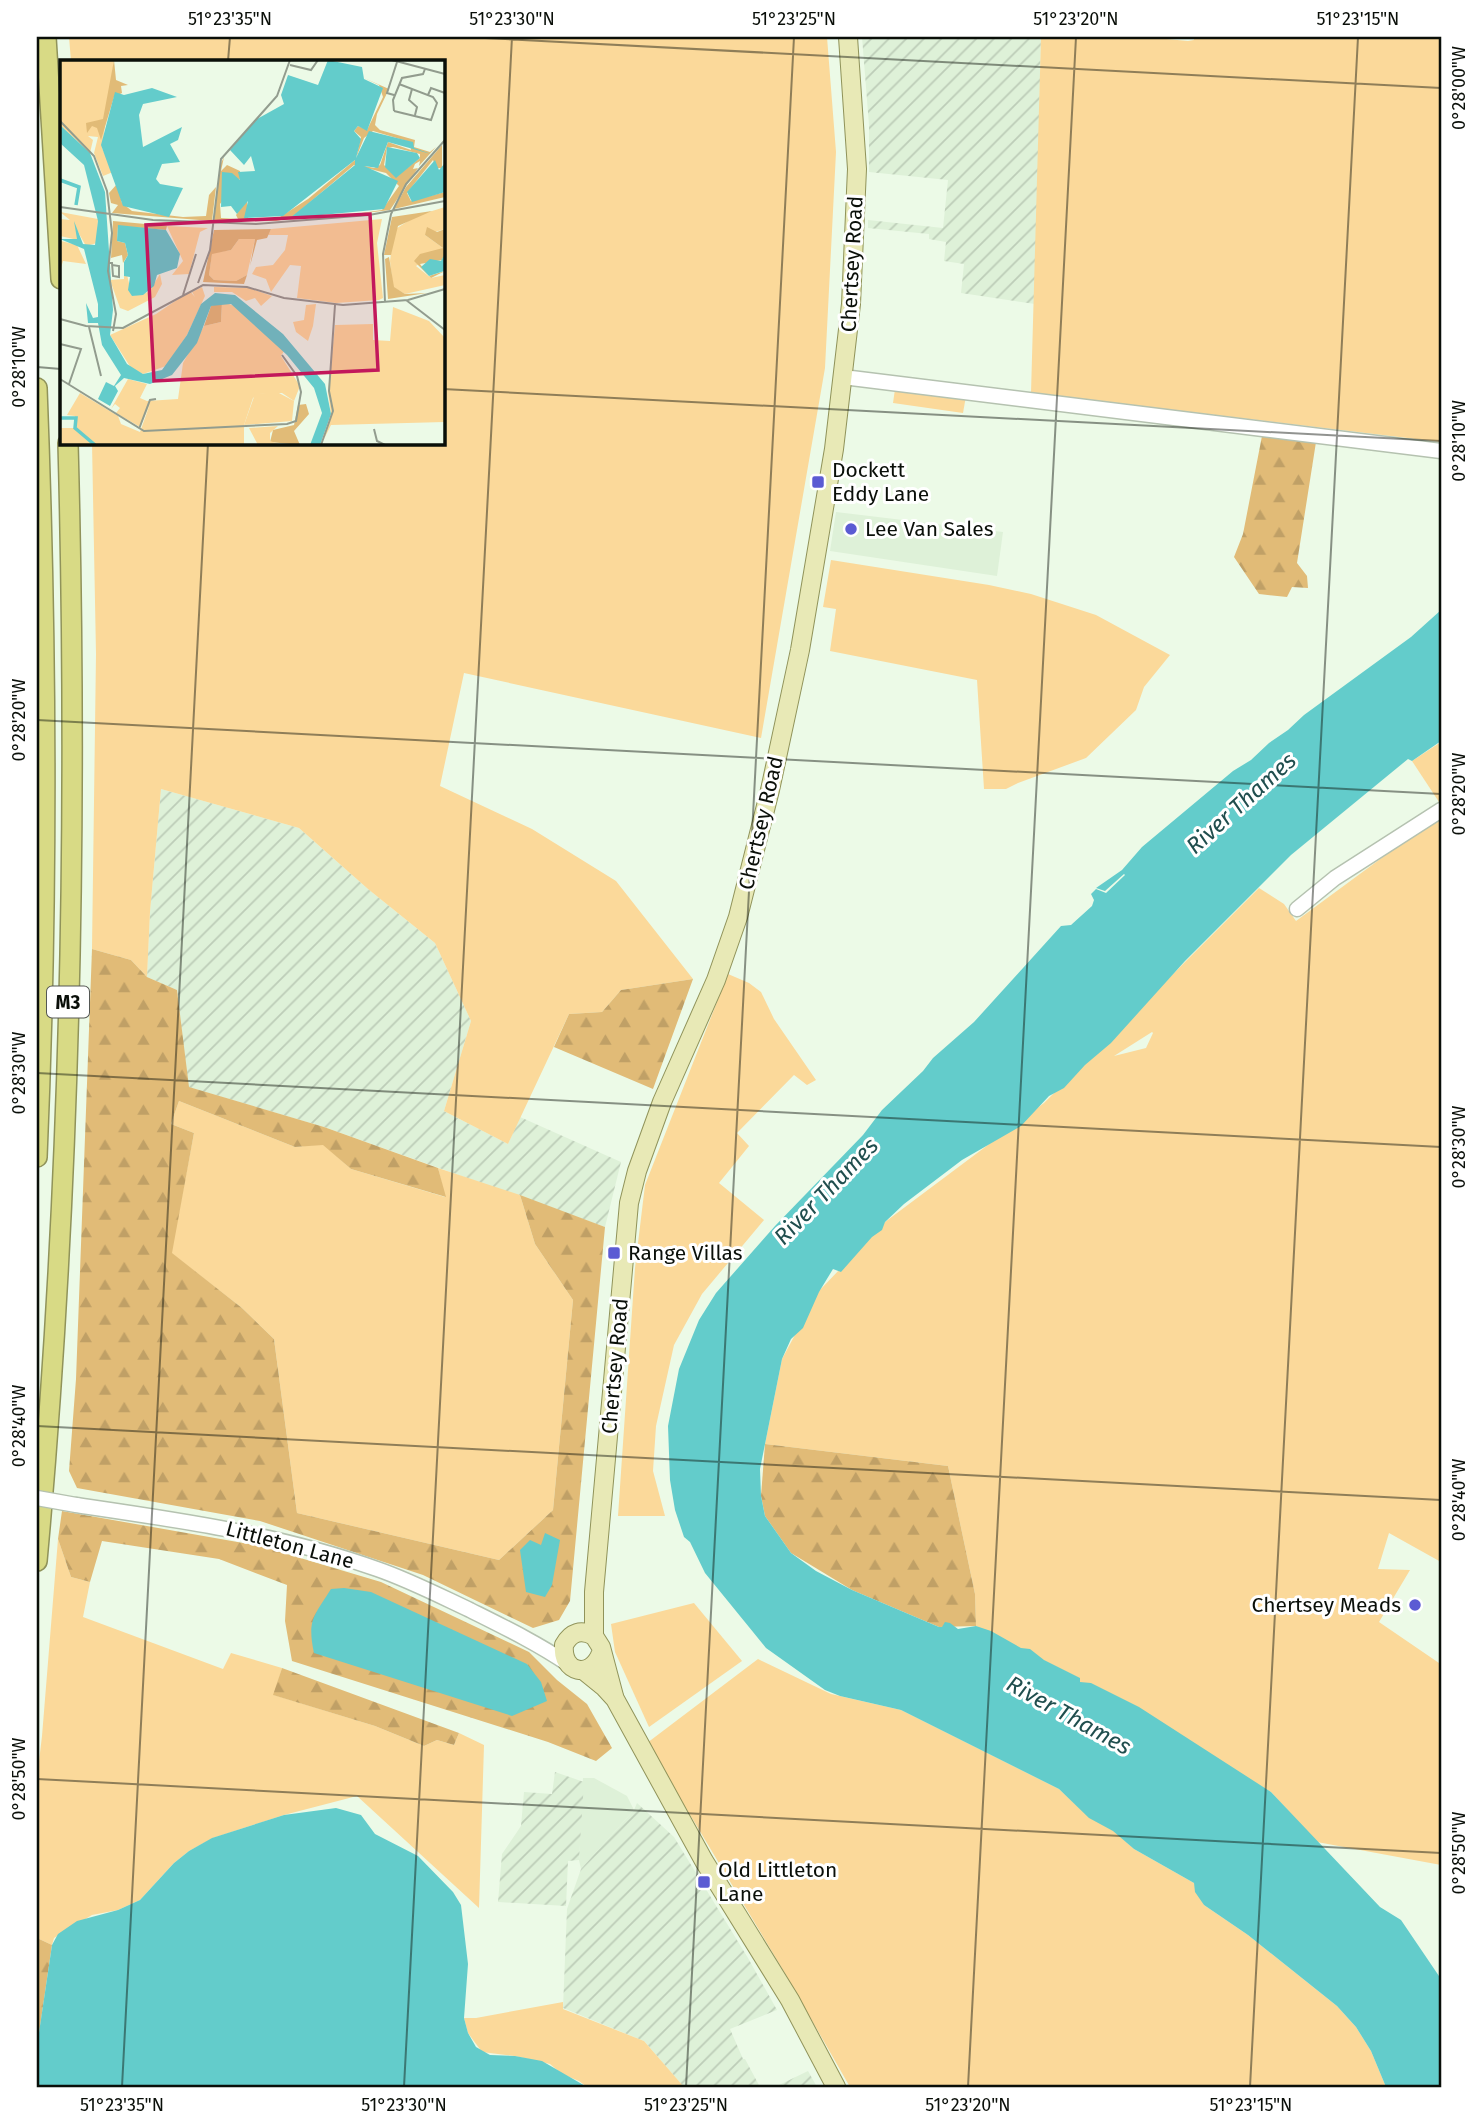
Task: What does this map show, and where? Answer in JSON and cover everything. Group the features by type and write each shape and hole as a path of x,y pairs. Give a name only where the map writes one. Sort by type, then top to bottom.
{"highway":[{"path":"46,37 60,263"},
{"name":"M3","path":"37,388 45,654 45,816 37,1157"},
{"name":"M3","path":"37,1561 56,1308 70,956 73,779 68,444"}],"main road":[{"name":"Chertsey Road","path":"580,1636 594,1592 629,1203 662,1102 723,964 738,917 755,858 816,566 851,304 857,182 848,37"},
{"path":"615,1699 604,1687 576,1667 563,1652 580,1636 601,1647 615,1699 704,1861 790,2000 836,2087"},
{"path":"576,1667 593,1667 601,1653"}],"street":[{"path":"843,377 1441,451"},
{"path":"1297,909 1335,878 1441,810"},
{"name":"Littleton Lane","path":"37,1498 208,1524 326,1552 425,1588 529,1639 576,1667"},
{"path":"529,1639 552,1643 580,1636"}],"shaded area":[{"path":"69,37 827,37 836,152 825,368 761,738 464,673 440,786 532,829 616,881 693,979 621,990 602,1012 569,1014 508,1144 444,1111 471,1021 435,943 299,828 161,789 147,977 131,960 92,949 96,654 92,444 444,444 444,60 71,60"},
{"path":"862,37 1041,37 1035,304 961,293 964,264 944,261 946,242 929,239 929,234 868,228 868,220 943,228 948,180 869,172 869,125"},
{"path":"1041,37 1145,37 1188,41 1194,40 1194,37 1441,37 1441,442 1031,393"},
{"path":"895,389 966,396 963,413 893,403"},
{"path":"836,512 1003,532 997,576 830,551"},
{"path":"831,560 1031,594 1096,615 1170,655 1144,687 1136,710 1086,758 1006,789 984,789 977,680 830,651 836,609 823,607"},
{"path":"1441,742 1441,801 1439,802 1412,761"},
{"path":"161,789 299,828 435,943 471,1021 444,1111 508,1144 520,1117 621,1162 605,1227 324,1127 188,1087 177,990 147,977"},
{"path":"1441,818 1441,1562 1389,1533 1378,1569 1410,1570 1379,1622 1439,1663 1441,1661 1441,1865 1317,1842 1271,1792 976,1626 975,1594 948,1466 765,1444 782,1359 818,1292 885,1222 1044,1103 1259,888 1284,904 1296,921 1421,829","holes":["1152,1032 1146,1048 1114,1056"]},
{"path":"728,974 749,983 761,992 774,1019 816,1080 807,1085 794,1075 737,1133 749,1146 719,1183 764,1220 702,1294 674,1345 656,1426 653,1471 665,1516 618,1516 635,1268 645,1185"},
{"path":"179,1101 295,1147 323,1144 351,1169 445,1197 438,1168 520,1195 535,1244 573,1300 553,1510 499,1560 297,1513 274,1339 242,1308 171,1253 194,1133 171,1124"},
{"path":"58,1539 71,1577 90,1582 83,1617 223,1669 231,1653 282,1668 274,1695 375,1726 424,1746 437,1740 454,1745 459,1733 484,1745 479,1908 357,1796 284,1815 213,1838 174,1863 140,1900 118,1910 92,1915 54,1938 52,1945 37,1938 37,1778"},
{"path":"694,1603 742,1661 649,1727 615,1652 611,1624"},
{"path":"758,1659 831,1694 901,1710 1059,1789 1089,1817 1114,1831 1134,1849 1194,1883 1204,1905 1248,1935 1337,2006 1356,2027 1371,2051 1386,2087 850,2087 647,1743"},
{"path":"555,1772 584,1782 579,1860 568,1861 566,1906 498,1902 502,1854 521,1826 524,1792 552,1794"},
{"path":"583,1778 594,1778 627,1796 634,1810 581,1869 579,1860"},
{"path":"637,1803 674,1837 777,2010 730,2029 743,2059 760,2087 684,2087 644,2041 563,2008 567,1909 581,1869 634,1810"},
{"path":"563,2002 563,2009 644,2041 684,2087 587,2087 562,2074 550,2064 482,2052 468,2033 464,2018"},
{"path":"808,2071 817,2087 775,2087"}],"green space":[{"path":"1262,436 1316,442 1297,563 1307,576 1308,588 1292,587 1287,597 1259,594 1234,557 1243,534"},
{"path":"92,949 131,960 147,977 177,990 189,1087 324,1127 438,1168 446,1197 351,1169 323,1145 295,1147 179,1101 171,1124 194,1133 172,1253 242,1308 274,1339 297,1513 499,1560 553,1510 573,1300 535,1244 520,1195 605,1227 570,1601 559,1620 533,1628 423,1575 260,1521 77,1488 69,1471 76,1379"},
{"path":"693,979 653,1089 554,1047 569,1014 602,1012 621,990"},
{"path":"765,1444 948,1466 975,1594 976,1626 939,1627 852,1590 791,1553 765,1516 761,1496"},
{"path":"62,1511 260,1546 381,1582 529,1652 557,1680 587,1704 612,1748 596,1761 548,1742 292,1661 285,1621 287,1585 219,1559 102,1541 90,1582 71,1577 58,1539"},
{"path":"282,1668 459,1733 454,1745 437,1740 424,1746 375,1726 273,1695"},
{"path":"37,1938 52,1945 37,2047"}],"water":[{"name":"River Thames","path":"1441,610 1441,741 1412,761 1408,759 1291,855 1185,961 1111,1043 1064,1088 1049,1096 1021,1126 962,1160 904,1204 841,1272 833,1269 803,1328 791,1339 782,1359 760,1469 765,1516 791,1553 816,1571 852,1590 939,1627 945,1622 958,1629 976,1626 991,1631 1021,1648 1030,1649 1044,1660 1080,1678 1080,1682 1091,1683 1139,1707 1271,1792 1380,1907 1401,1920 1441,1979 1441,2087 1386,2087 1371,2051 1356,2027 1337,2006 1248,1935 1204,1905 1195,1892 1194,1883 1134,1849 1113,1831 1089,1818 1059,1789 901,1710 825,1690 766,1648 705,1573 690,1542 684,1537 675,1510 670,1480 668,1426 679,1369 699,1320 716,1293 775,1226 863,1135 882,1110 933,1058 974,1022 1061,926 1071,925 1092,906 1094,900 1091,894 1096,889 1106,893 1125,875 1105,891 1096,888 1122,870 1142,847 1233,771 1411,637"},
{"path":"545,1533 560,1540 552,1585 545,1597 526,1592 520,1550 530,1540 541,1545"},
{"path":"331,1589 371,1592 527,1664 541,1682 547,1701 512,1716 314,1653 311,1633 316,1612"},
{"path":"336,1808 361,1815 375,1834 418,1856 453,1892 461,1905 468,1964 464,2018 476,2047 490,2055 542,2061 587,2087 37,2087 37,2046 52,1945 58,1934 77,1921 118,1910 140,1900 174,1863 212,1838 284,1815"}],"place":[{"name":"Dockett Eddy Lane","path":"818,482"},
{"name":"Lee Van Sales","path":"851,529"},
{"name":"Range Villas","path":"614,1253"},
{"name":"Chertsey Meads","path":"1415,1605"},
{"name":"Old Littleton Lane","path":"704,1882"}]}
